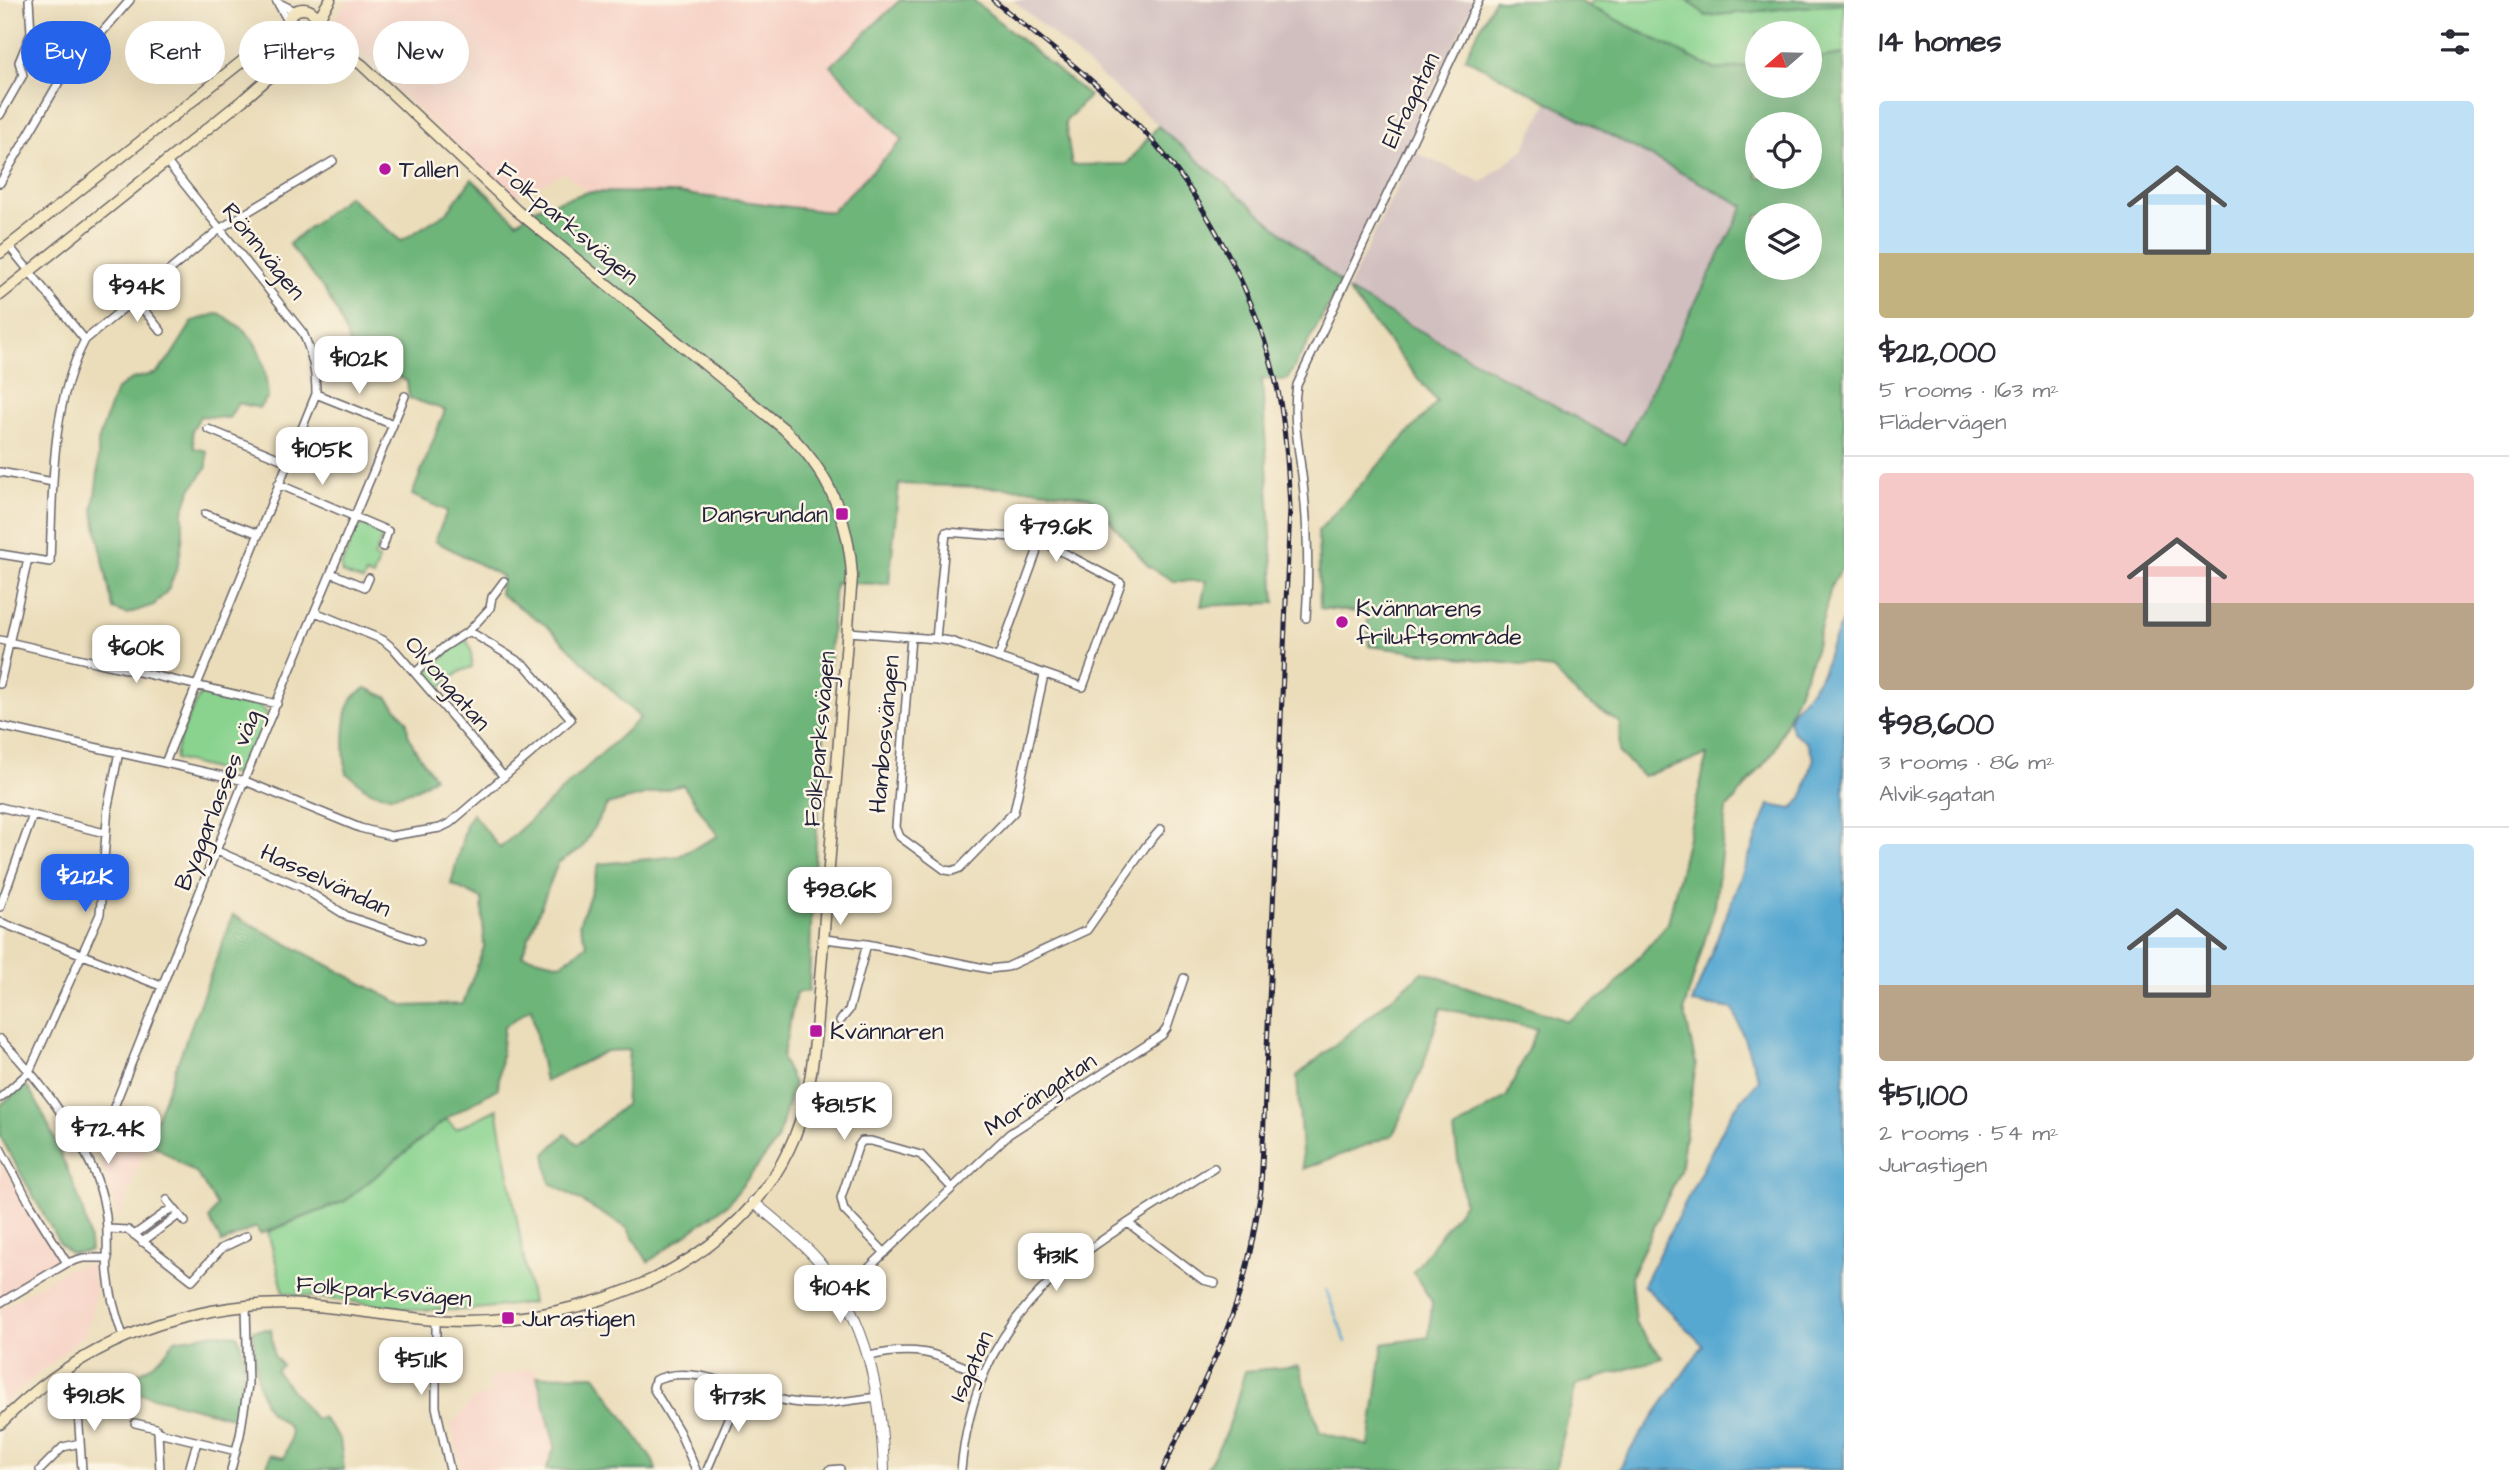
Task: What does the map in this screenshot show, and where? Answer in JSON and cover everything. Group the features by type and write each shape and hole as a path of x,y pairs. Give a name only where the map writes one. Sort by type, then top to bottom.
{"main road":[{"path":"289,21 295,11 309,9 320,0"},
{"path":"319,21 330,0"},
{"path":"309,9 317,21"},
{"path":"5,249 239,62"},
{"name":"Folkparksvägen","path":"0,1424 47,1381 94,1351 123,1336 173,1320 246,1306 299,1305 411,1319 508,1318 572,1307 625,1291 670,1272 734,1224 770,1181 786,1156 807,1101 824,939 852,576 851,549 845,523 827,481 799,443 516,210 359,63"},
{"path":"0,295 260,84"}],"street":[{"path":"0,115 23,75 19,62 31,33 29,0"},
{"path":"0,183 59,82 131,0"},
{"name":"Elfagatan","path":"1306,618 1309,572 1295,418 1297,384 1479,0"},
{"path":"278,2 295,11"},
{"path":"278,2 287,21"},
{"name":"Rönnvägen","path":"166,161 303,333 316,374 316,394 166,763"},
{"path":"0,554 50,562 55,443 74,360 85,340 221,228 332,161"},
{"path":"5,249 31,272 85,340"},
{"path":"134,298 161,331"},
{"path":"316,394 391,424"},
{"name":"Byggarlasses väg","path":"86,1154 102,1137 161,986 391,424 405,396"},
{"path":"208,429 288,462"},
{"path":"0,472 53,482"},
{"path":"278,484 388,531 383,547"},
{"path":"205,514 259,534"},
{"path":"849,632 950,641 1083,687 1121,583 1038,539 946,532 936,639"},
{"path":"998,658 1036,554 1038,539"},
{"path":"0,684 28,559"},
{"path":"331,573 365,587 369,578"},
{"path":"416,672 444,647 469,631 490,608 492,597 504,581"},
{"name":"Olvongatan","path":"315,612 383,640 416,672 504,777"},
{"path":"0,726 245,781 360,828 391,836 440,828 450,823 571,719 526,666 469,631"},
{"name":"Hambosvängen","path":"912,637 896,827 900,837 945,870 960,868 1014,812 1044,675"},
{"path":"0,640 277,704"},
{"path":"0,1098 29,1072 100,915 108,806 119,752"},
{"path":"0,807 105,834"},
{"path":"0,906 33,815"},
{"path":"824,939 867,944 989,969 1007,967 1087,930 1161,829"},
{"name":"Hasselvändan","path":"217,851 302,887 347,916 421,941"},
{"path":"0,922 161,986"},
{"path":"840,1021 849,1010 867,944"},
{"name":"Morängatan","path":"839,1292 886,1253 1009,1134 1162,1035 1184,978"},
{"path":"0,1039 29,1072 72,1130 96,1172 108,1229 112,1302 123,1336"},
{"path":"886,1253 844,1210 841,1198 862,1141 872,1141 920,1155 952,1188"},
{"path":"0,1148 67,1264"},
{"name":"Isgatan","path":"961,1470 967,1426 984,1375 997,1347 1028,1302 1068,1264 1214,1168"},
{"path":"167,1199 185,1222"},
{"path":"753,1202 817,1259 857,1325 869,1356 878,1397 884,1470"},
{"path":"134,1235 173,1207"},
{"path":"142,1242 179,1215"},
{"path":"1128,1223 1203,1280 1215,1283"},
{"path":"108,1229 128,1230 192,1280 222,1248 247,1236"},
{"path":"0,1303 67,1264 83,1258 108,1258"},
{"path":"231,1470 248,1385 246,1306"},
{"path":"436,1320 436,1407 450,1470"},
{"path":"869,1356 900,1350 918,1350 935,1354 984,1375"},
{"path":"696,1470 679,1431 653,1388 655,1380 688,1376 726,1382 793,1403 827,1403 878,1397"},
{"path":"707,1470 742,1388"},
{"path":"77,1397 82,1470"},
{"path":"135,1423 156,1428 159,1432 236,1451"},
{"path":"159,1432 160,1470"},
{"path":"189,1470 197,1442"},
{"path":"40,1470 63,1447 80,1443"},
{"path":"829,1470 840,1469"}],"shaded area":[{"path":"347,0 900,0 831,66 903,140 831,212 676,193 588,192 564,173 523,193 508,194 394,84 469,84 469,21 373,21 373,62 359,49 359,21 332,21"},
{"path":"1013,0 1475,0 1341,283"},
{"path":"1547,102 1744,206 1624,445 1347,290 1414,152 1482,182 1524,149"},
{"path":"112,1128 148,1141 118,1218 100,1156"},
{"path":"0,1161 57,1257 57,1263 0,1298"},
{"path":"92,1265 95,1291 85,1334 0,1407 0,1309 67,1269"},
{"path":"534,1367 555,1446 546,1470 462,1470 451,1425 474,1398 491,1394 488,1379"}],"green space":[{"path":"900,0 973,0 1089,96 1065,122 1072,165 1127,164 1158,126 1341,283 1287,380 1262,379 1275,603 1201,606 1206,581 1174,581 1148,566 1090,497 1032,489 899,484 889,584 835,583 812,896 809,991 796,993 782,1059 794,1083 777,1141 728,1204 648,1262 627,1228 550,1183 545,1154 565,1134 578,1144 625,1105 629,1050 606,1051 545,1082 531,1008 504,1027 498,1088 446,1119 345,1201 260,1234 256,1227 222,1243 209,1219 217,1206 198,1175 148,1141 233,915 405,1006 463,1004 484,947 482,899 451,884 466,825 472,813 500,848 640,718 547,626 500,594 502,576 435,541 447,511 412,495 445,410 409,398 407,381 355,357 338,314 325,291 289,244 348,196 401,241 447,212 472,179 517,222 537,208 588,192 676,193 831,212 903,140 831,66","holes":["683,785 718,836 679,856 599,864 579,924 587,945 561,964 522,955 558,863 582,848 607,805"]},
{"path":"1494,0 1577,0 1716,70 1745,66 1745,98 1822,98 1822,57 1844,54 1844,565 1832,584 1814,654 1774,752 1726,810 1715,906 1684,1009 1696,1065 1680,1171 1631,1276 1635,1323 1663,1358 1576,1385 1555,1470 1206,1470 1227,1432 1245,1371 1299,1366 1320,1432 1369,1446 1383,1344 1429,1337 1432,1302 1413,1272 1464,1203 1454,1130 1507,1096 1537,1029 1441,1008 1423,1066 1393,1135 1303,1169 1297,1076 1423,972 1567,1021 1610,991 1668,923 1707,755 1643,776 1619,753 1620,723 1578,696 1553,669 1369,646 1367,613 1320,608 1318,531 1437,402 1347,290 1624,444 1744,206 1465,58"},
{"path":"1592,0 1688,0 1706,16 1844,3 1844,54 1822,57 1822,21 1745,21 1745,66 1716,70 1589,6"},
{"path":"1688,0 1844,0 1844,3 1706,16"},
{"path":"219,313 244,330 257,346 265,371 268,397 259,408 238,403 229,418 200,416 192,431 194,448 207,451 207,467 190,491 183,512 183,536 178,565 168,590 154,605 127,614 113,609 93,510 98,473 98,442 116,390 132,379 157,373 193,321"},
{"path":"363,525 383,534 374,558 379,560 373,577 366,574 363,581 342,573 341,566 358,526"},
{"path":"462,640 467,640 471,650 472,667 461,671 437,690 427,681 425,674"},
{"path":"366,688 387,697 407,721 408,734 415,749 434,777 427,783 401,794 383,794 365,788 347,774 344,747 346,715 352,699"},
{"path":"207,692 257,704 266,712 266,721 240,773 236,775 175,759 178,743 189,717 201,693"},
{"path":"26,1085 45,1118 75,1189 86,1225 90,1251 70,1253 60,1244 0,1136 0,1106"},
{"path":"497,1109 532,1303 466,1310 417,1310 284,1293 268,1232 345,1201 446,1119 456,1129"},
{"path":"271,1329 274,1356 282,1365 276,1371 315,1419 322,1417 340,1439 344,1470 266,1470 270,1455 284,1458 290,1438 286,1425 270,1412 265,1404 259,1384 253,1330"},
{"path":"216,1333 237,1335 241,1344 243,1365 235,1418 122,1389 123,1379 153,1364 175,1340"},
{"path":"595,1375 653,1461 656,1470 546,1470 555,1446 537,1376"}],"water":[{"path":"1844,617 1844,1470 1619,1470 1703,1345 1643,1285 1732,1111 1759,1080 1733,1009 1692,1003 1769,805 1792,809 1802,798 1814,758 1807,743 1792,731 1789,720 1792,711 1811,690 1823,671"}],"waterway":[{"path":"1326,1290 1346,1342"}],"railway":[{"path":"993,0 1125,111 1188,186 1227,252 1258,321 1278,391 1285,435 1290,508 1261,1190 1237,1301 1212,1365 1163,1470"}],"place":[{"name":"Tallen","path":"385,169"},
{"name":"Dansrundan","path":"842,514"},
{"name":"Kvännarens friluftsområde","path":"1342,622"},
{"name":"Kvännaren","path":"816,1031"},
{"name":"Jurastigen","path":"508,1318"}]}
